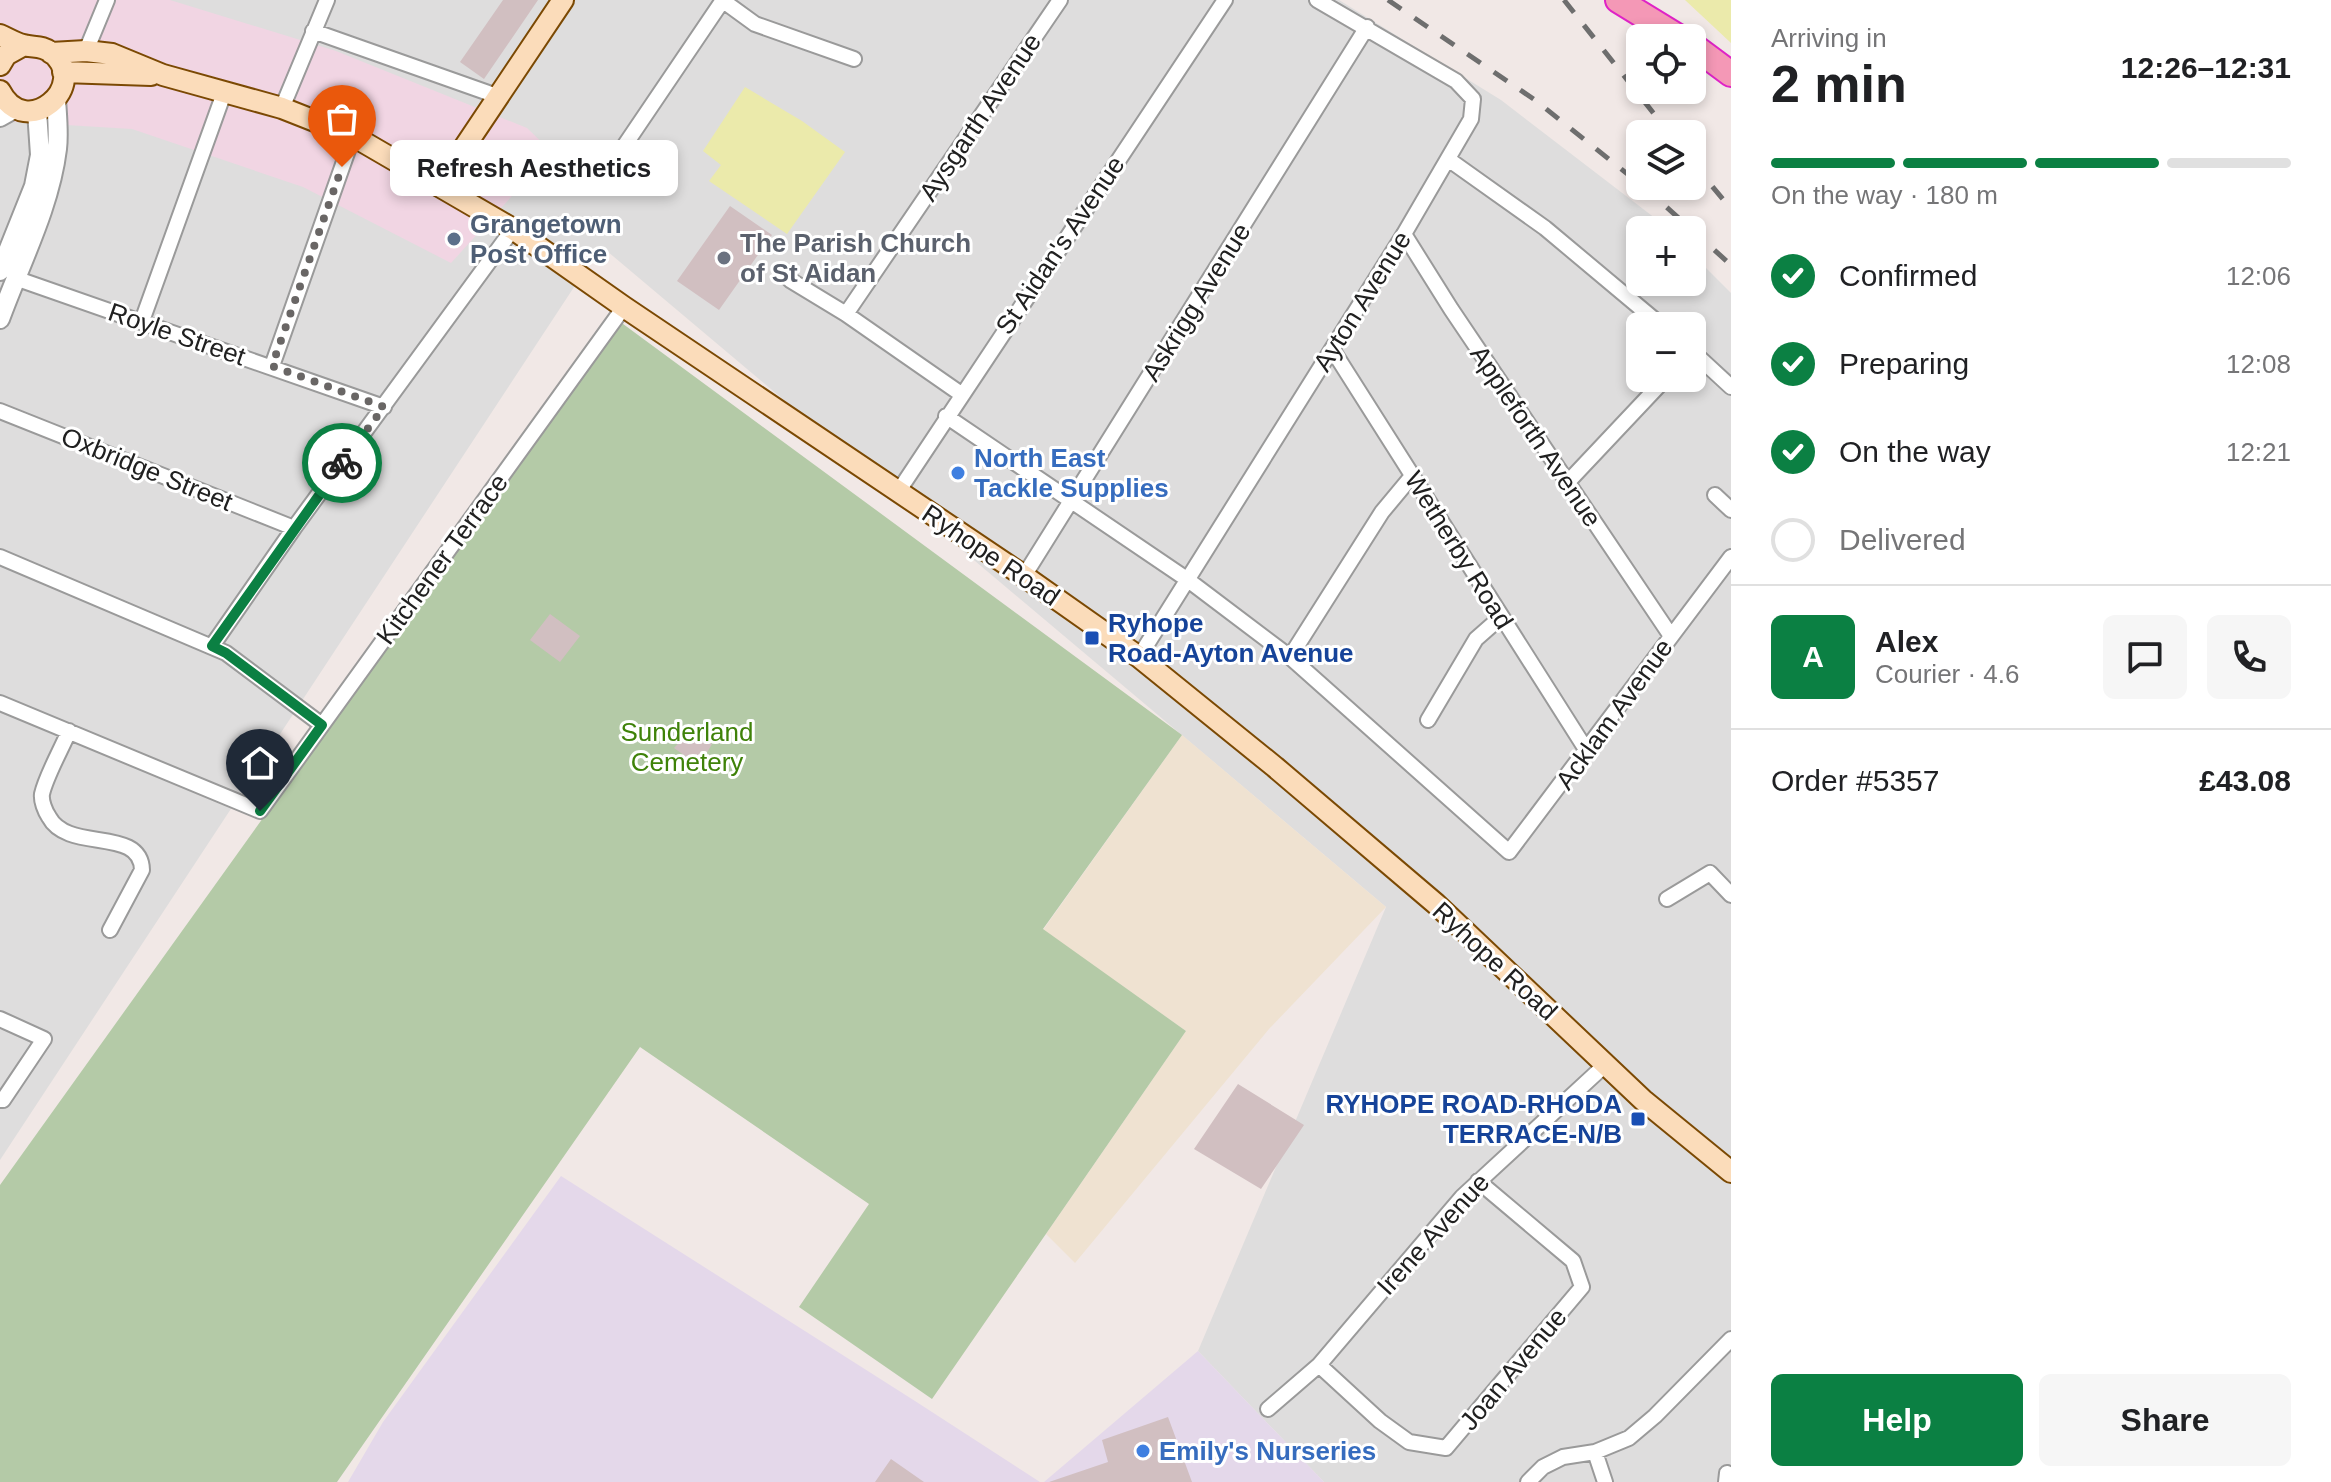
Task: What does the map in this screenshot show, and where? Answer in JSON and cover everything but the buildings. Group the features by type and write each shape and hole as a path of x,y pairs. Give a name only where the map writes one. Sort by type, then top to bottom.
{"highway":[{"path":"1618,0 1657,24"},
{"path":"1706,55 1731,74"}],"main road":[{"path":"439,185 563,0"},
{"name":"Ryhope Road","path":"0,35 51,53 86,51 112,54 163,75 282,108 353,136 513,229 1139,657 1436,904 1643,1100 1731,1172"},
{"path":"0,65 6,55 24,45"},
{"path":"3,101 37,111 56,99 63,82 63,72 51,53"},
{"name":"Ryhope Road","path":"63,72 163,75"}],"street":[{"path":"86,51 107,0"},
{"path":"282,108 327,0"},
{"path":"608,170 723,0 755,24 854,59"},
{"name":"Aysgarth Avenue","path":"846,314 1060,0"},
{"name":"St Aidan's Avenue","path":"898,492 1225,0"},
{"name":"Ayton Avenue","path":"1139,657 1404,234 1471,119 1473,99 1456,81 1317,0"},
{"name":"Askrigg Avenue","path":"1024,576 1367,27"},
{"path":"313,31 497,96"},
{"path":"142,321 224,93"},
{"path":"8,274 45,200 54,168 58,147 56,99"},
{"path":"0,319 8,274 40,155 37,111"},
{"path":"272,366 353,136"},
{"path":"1448,159 1545,228 1645,312"},
{"path":"212,646 294,528 513,229"},
{"name":"Appleforth Avenue","path":"1404,234 1671,636"},
{"name":"Royle Street","path":"8,274 384,407"},
{"path":"790,280 846,314 961,394"},
{"name":"Kitchener Terrace","path":"69,731 260,811 624,307"},
{"name":"Wetherby Road","path":"1332,349 1587,751"},
{"path":"1706,364 1731,387"},
{"path":"1567,483 1653,392"},
{"name":"Oxbridge Street","path":"0,411 294,528"},
{"path":"946,416 1188,580 1290,657 1382,512 1412,476"},
{"path":"1715,495 1731,510"},
{"path":"0,557 226,653 322,725"},
{"name":"Acklam Avenue","path":"1290,657 1509,852 1731,557"},
{"path":"1428,720 1476,639 1501,617"},
{"path":"0,703 69,731 42,796 52,825 67,834 131,848 142,861 142,870 110,930"},
{"path":"1667,899 1710,873 1731,895"},
{"path":"0,1019 44,1039 3,1100 0,1100"},
{"name":"Irene Avenue","path":"1268,1409 1319,1365 1478,1181 1605,1065"},
{"name":"Joan Avenue","path":"1319,1365 1380,1421 1409,1442 1446,1448 1477,1413 1582,1287 1573,1261 1478,1181"},
{"path":"1528,1482 1543,1467 1563,1457 1595,1452 1629,1438 1731,1339"},
{"path":"1595,1452 1605,1482"}],"shaded area":[{"path":"0,0 1339,0 1501,100 1626,196 1626,200 1631,200 1652,216 1626,216 1626,296 1706,296 1706,268 1731,293 1731,1482 1324,1482 1198,1351 1386,907 601,246 0,1160"},
{"path":"0,0 170,0 336,51 527,128 552,152 451,263 303,187 132,129 0,121"},
{"path":"1685,0 1731,0 1731,43"},
{"path":"745,87 802,121 845,152 787,234 709,181 721,165 703,151"},
{"path":"1182,735 1386,907 1269,1029 1075,1263 1046,1234 1186,1031 1043,930"},
{"path":"561,1176 1040,1482 348,1482 383,1422"},
{"path":"1198,1351 1324,1482 1044,1482"}],"green space":[{"name":"Sunderland Cemetery","path":"619,321 1182,735 1043,929 1186,1031 932,1399 799,1307 869,1204 640,1047 337,1482 0,1482 0,1185"}],"railway":[{"path":"1388,0 1535,100 1626,173"},
{"path":"1564,0 1659,120"},
{"path":"1706,179 1731,209"},
{"path":"1659,200 1731,265"}],"way so far":[{"path":"342,167 272,366 384,407 342,463"}],"place":[{"name":"Refresh Aesthetics","path":"342,167"},
{"name":"Grangetown Post Office","path":"454,239"},
{"name":"The Parish Church of St Aidan","path":"724,258"},
{"name":"North East Tackle Supplies","path":"958,473"},
{"name":"Ryhope Road-Ayton Avenue","path":"1092,638"},
{"name":"RYHOPE ROAD-RHODA TERRACE-N/B","path":"1638,1119"},
{"name":"Emily's Nurseries","path":"1143,1451"}],"route":[{"path":"260,811 322,725 226,653 212,646 342,463"}]}
